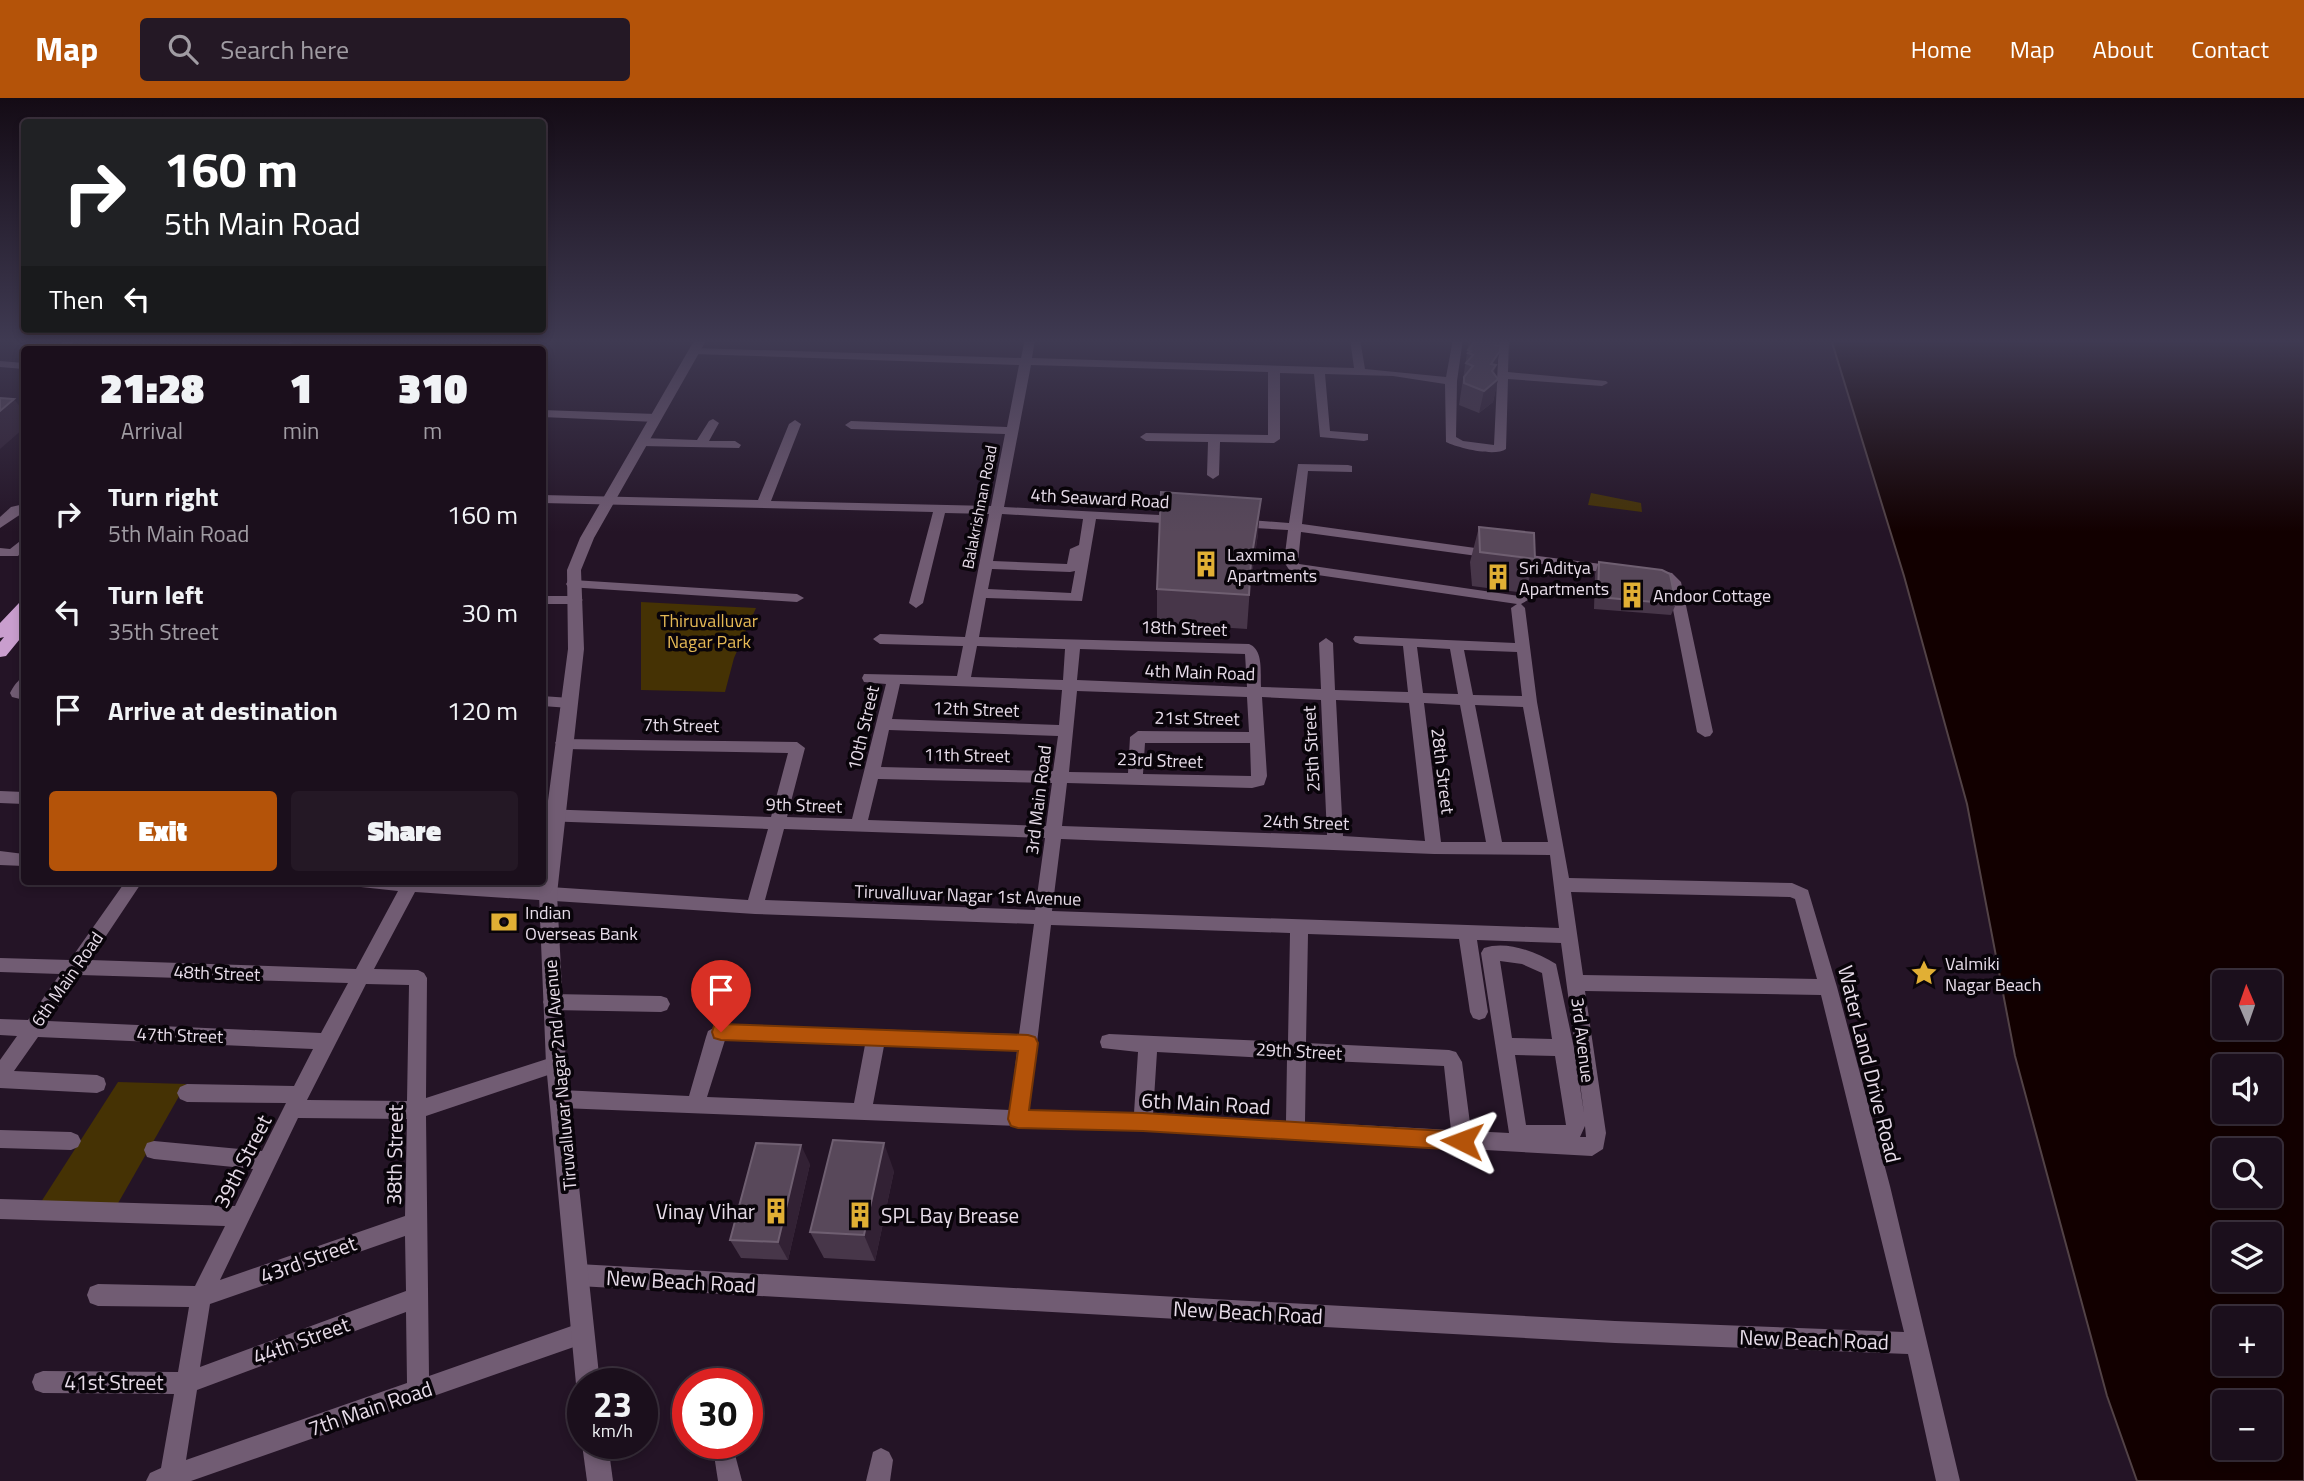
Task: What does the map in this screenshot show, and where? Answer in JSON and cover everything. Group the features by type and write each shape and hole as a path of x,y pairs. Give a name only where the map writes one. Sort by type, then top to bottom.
{"main road":[{"path":"0,633 21,610"},
{"path":"0,652 21,628"}],"street":[{"name":"Tiruvalluvar Nagar 2nd Avenue","path":"586,1368 556,1064 548,894 549,816 570,703 576,649 574,570 587,538 664,404"},
{"name":"Balakrishnan Road","path":"963,682 1017,404"},
{"path":"1146,437 1275,439 1274,404"},
{"path":"1322,404 1324,434 1364,437"},
{"path":"1451,404 1450,439 1460,444 1500,449 1502,404"},
{"path":"546,413 656,418"},
{"path":"701,444 713,423"},
{"path":"763,504 795,424"},
{"path":"851,425 1011,431"},
{"path":"1213,475 1214,439"},
{"path":"642,442 735,445"},
{"path":"1348,469 1303,466 1291,562 1299,569 1519,604 1530,702 1561,885"},
{"name":"4th Seaward Road","path":"546,499 996,510 1192,520"},
{"path":"0,524 15,510 21,509"},
{"path":"916,603 940,509"},
{"path":"985,565 1014,560 1073,567 1086,516"},
{"path":"980,593 1077,598 1086,516"},
{"path":"1218,522 1296,527 1661,575 1671,579 1674,582 1705,732"},
{"path":"546,599 575,592 797,598"},
{"path":"880,639 1073,644"},
{"path":"1360,639 1524,648"},
{"name":"28th Street","path":"1409,641 1434,848"},
{"name":"25th Street","path":"1326,643 1335,842"},
{"name":"3rd Main Road","path":"1018,1119 1066,732 1073,644"},
{"name":"18th Street","path":"1073,644 1249,649 1252,653 1254,693"},
{"path":"1456,645 1494,848"},
{"name":"4th Main Road","path":"869,678 1530,702"},
{"name":"10th Street","path":"859,825 894,679"},
{"path":"1254,693 1257,738"},
{"path":"546,701 570,703"},
{"name":"12th Street","path":"884,724 1066,732"},
{"name":"21st Street","path":"1135,779 1137,738 1257,738"},
{"name":"23rd Street","path":"1060,776 1258,780 1257,738"},
{"name":"7th Street","path":"563,743 797,748 799,752 778,823"},
{"name":"11th Street","path":"873,773 1060,776"},
{"path":"0,796 21,798"},
{"name":"9th Street","path":"549,816 1053,834"},
{"path":"755,907 778,823"},
{"name":"24th Street","path":"1053,834 1335,842 1434,848 1557,849"},
{"path":"0,858 21,860"},
{"name":"6th Main Road","path":"0,1078 132,885"},
{"name":"Tiruvalluvar Nagar 1st Avenue","path":"410,885 755,907 1568,936"},
{"name":"39th Street","path":"164,1479 186,1383 201,1297 326,1041 410,885"},
{"name":"3rd Avenue","path":"1561,885 1576,979 1569,1037 1595,1145"},
{"name":"Water Land Drive Road","path":"1561,885 1797,891 1802,895 1828,987 1917,1343 1948,1481"},
{"path":"1295,1132 1298,928"},
{"path":"1467,933 1479,1012"},
{"path":"1490,953 1514,953 1533,958 1550,969 1551,975 1569,1037 1576,1125 1572,1134 1523,1134 1517,1130 1490,953"},
{"name":"48th Street","path":"0,965 359,978"},
{"path":"1551,975 1576,979 1828,987"},
{"name":"38th Street","path":"359,978 419,980 415,1222 418,1391"},
{"path":"552,1002 661,1004"},
{"name":"47th Street","path":"0,1027 326,1041"},
{"path":"696,1103 718,1033 1028,1043"},
{"path":"862,1111 876,1037"},
{"path":"1504,1046 1569,1037"},
{"name":"29th Street","path":"1109,1042 1449,1058 1453,1062 1462,1141"},
{"path":"1143,1122 1148,1044"},
{"path":"187,1093 418,1110 556,1064"},
{"path":"0,1078 97,1084"},
{"name":"6th Main Road","path":"561,1099 1143,1122 1462,1141 1582,1147 1595,1145"},
{"path":"0,1139 71,1141"},
{"path":"154,1150 267,1161"},
{"path":"0,1209 239,1216"},
{"name":"43rd Street","path":"201,1297 415,1222"},
{"name":"New Beach Road","path":"578,1275 1615,1332 1917,1343"},
{"path":"98,1295 201,1297"},
{"name":"44th Street","path":"186,1383 417,1297"},
{"name":"7th Main Road","path":"164,1479 583,1333"},
{"name":"41st Street","path":"43,1382 186,1383"},
{"path":"596,1459 597,1480"},
{"path":"726,1459 730,1481"}],"green space":[{"path":"1591,493 1641,503 1642,512 1588,505"},
{"name":"Thiruvalluvar Nagar Park","path":"641,602 756,608 734,658 725,692 641,690"},
{"path":"118,1082 186,1084 117,1205 41,1202"}],"shaded area":[{"path":"1851,404 2304,404 2304,1481 2137,1481 2107,1396 2015,1056 1967,804 1904,576"}],"building":[{"path":"0,404 9,404 0,411"},
{"name":"Laxmima Apartments","path":"1161,492 1261,499 1251,561 1249,595 1157,589"},
{"path":"1479,527 1534,533 1535,559 1480,552"},
{"name":"Andoor Cottage","path":"1599,562 1662,570 1670,574 1676,604 1598,597"},
{"path":"833,1140 884,1143 864,1235 810,1232"},
{"path":"756,1143 801,1145 778,1242 730,1240"}],"place":[{"name":"Laxmima Apartments","path":"1206,564"},
{"name":"Sri Aditya Apartments","path":"1498,577"},
{"name":"Andoor Cottage","path":"1632,595"},
{"name":"Indian Overseas Bank","path":"504,922"},
{"name":"Valmiki Nagar Beach","path":"1924,973"},
{"name":"Vinay Vihar","path":"776,1211"},
{"name":"SPL Bay Brease","path":"860,1215"}],"route":[{"path":"721,1032 1028,1043 1018,1119 1143,1122 1462,1141"}]}
